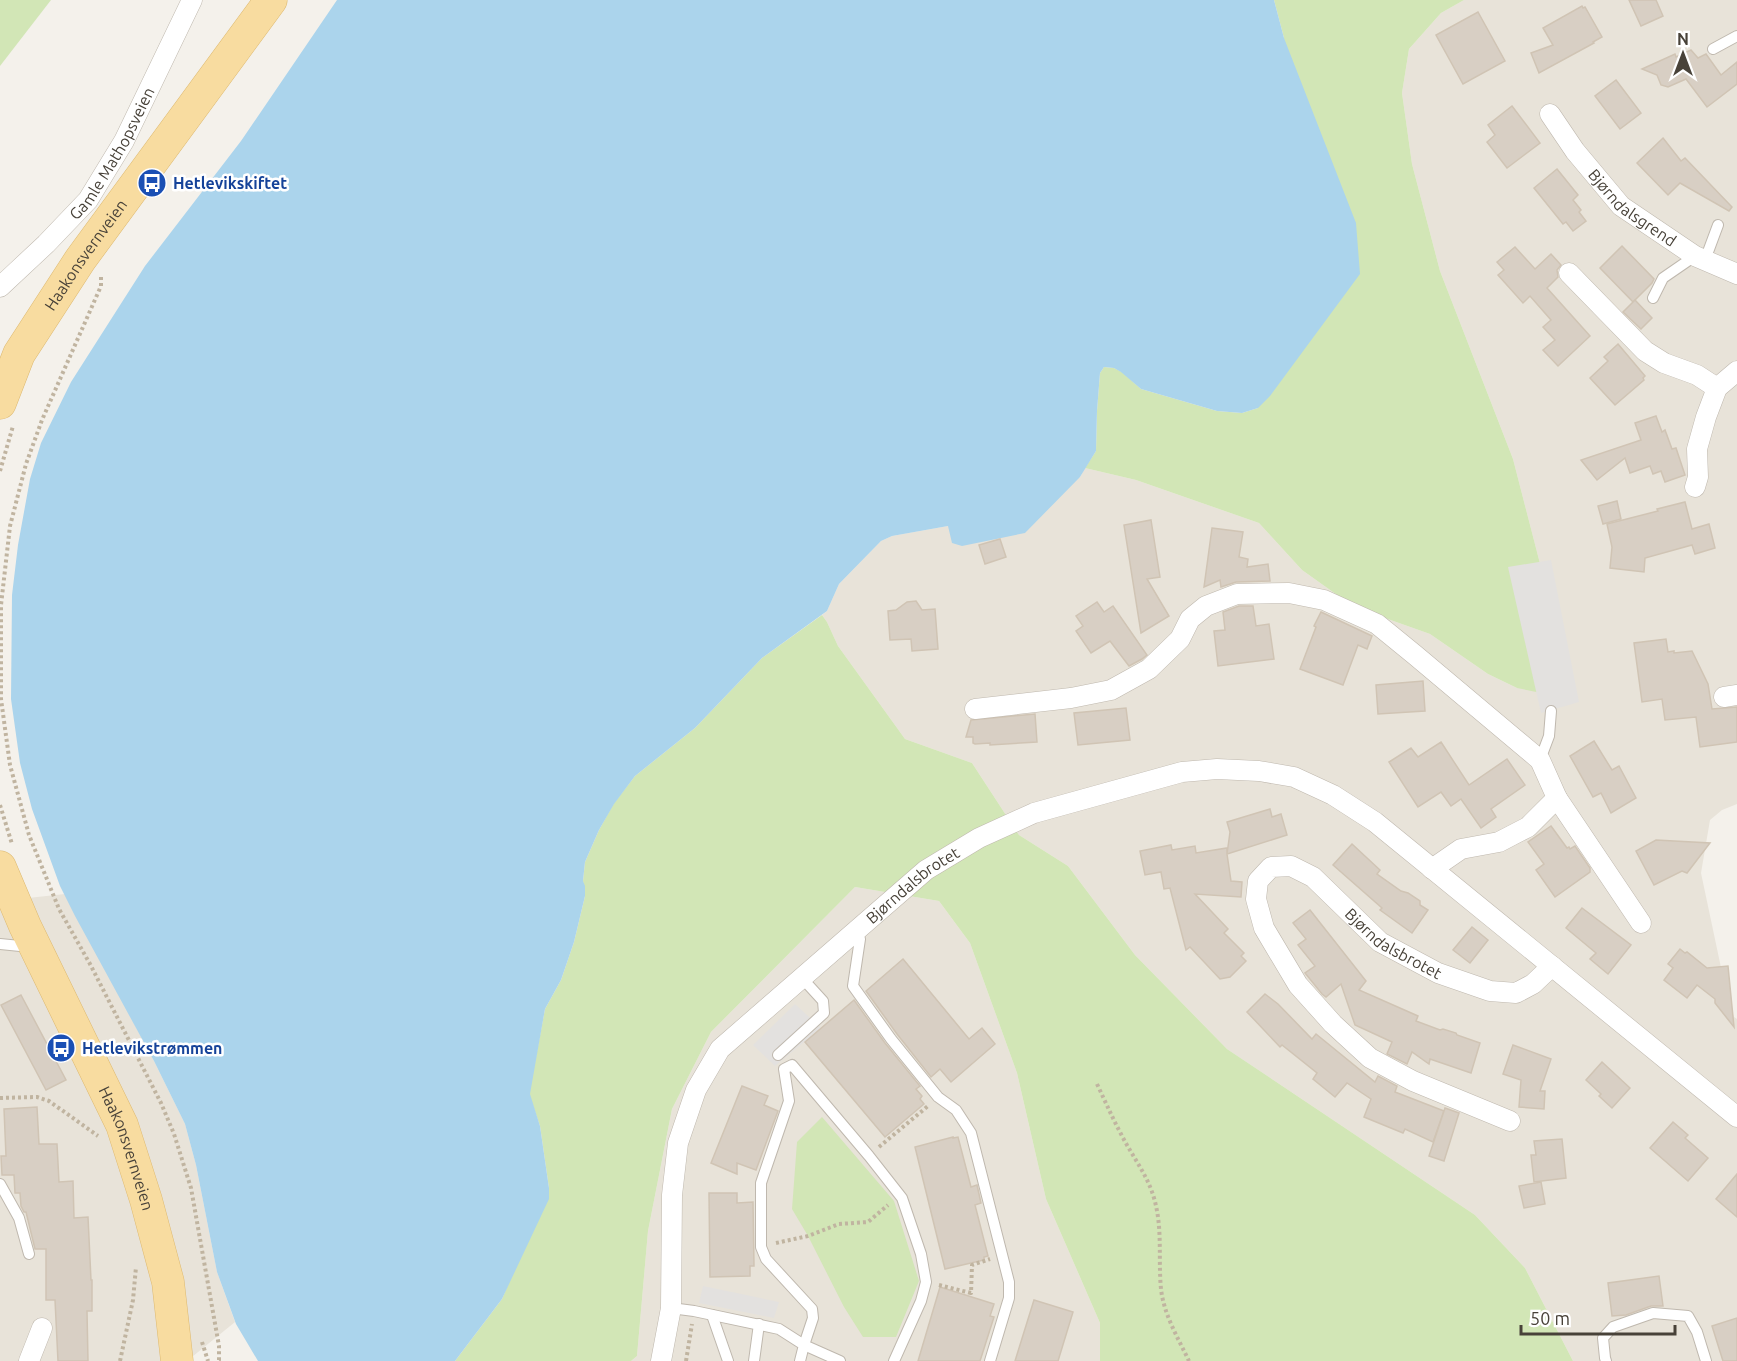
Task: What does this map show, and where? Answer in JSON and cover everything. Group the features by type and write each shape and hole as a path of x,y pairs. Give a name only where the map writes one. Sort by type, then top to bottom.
{"main road":[{"name":"Haakonsvernveien","path":"0,403 19,354 80,260 272,0"},
{"name":"Haakonsvernveien","path":"0,867 36,948 122,1125 146,1200 168,1282 177,1361"}],"street":[{"name":"Gamle Mathopsveien","path":"0,287 88,200 124,141 192,0"},
{"name":"Bjørndalsgrend","path":"1550,114 1575,151 1621,206 1700,258 1737,274"},
{"path":"1569,273 1645,351 1664,363 1697,375 1717,388"},
{"path":"1695,487 1698,477 1697,449 1706,417 1717,388 1737,371"},
{"path":"975,709 1071,698 1111,690 1149,669 1180,639 1190,619 1206,606 1237,594 1289,593 1324,600 1377,624 1540,760 1557,798 1641,923"},
{"name":"Bjørndalsbrotet","path":"661,1361 670,1308 672,1195 678,1143 696,1090 720,1049 926,870 979,838 1034,813 1182,772 1217,769 1259,771 1294,777 1333,795 1375,822 1737,1117"},
{"path":"1432,869 1461,849 1499,842 1528,827 1557,798"},
{"name":"Bjørndalsbrotet","path":"1510,1121 1413,1081 1370,1058 1333,1024 1298,985 1264,928 1256,899 1258,881 1271,867 1291,866 1313,877 1380,942 1438,973 1490,991 1515,993 1533,984 1552,966"},
{"path":"29,1361 42,1328"}],"lane":[{"path":"1713,49 1737,36"},
{"path":"1653,298 1663,278 1700,258 1718,225"},
{"path":"1540,760 1549,736 1551,711"},
{"path":"854,931 860,939 853,986 891,1039 938,1097 957,1110 971,1133 1009,1282 1010,1298 990,1361"},
{"path":"0,944 36,948"},
{"path":"778,1055 824,1013 823,1001 802,978"},
{"path":"800,1361 813,1318 812,1309 766,1259 761,1247 761,1184 789,1101 784,1069 792,1065 902,1198 921,1254 926,1282 921,1301 894,1361"},
{"path":"0,1185 19,1218 29,1254"},
{"path":"670,1308 779,1329 804,1345 840,1361"},
{"path":"1606,1361 1603,1338 1613,1327 1653,1313 1688,1316 1697,1332 1706,1361"},
{"path":"712,1315 728,1361"},
{"path":"754,1361 759,1324"}],"path":[{"path":"100,275 101,286 42,420 30,453 10,526 1,605 1,699 10,765 29,835 59,909 151,1082 174,1134 190,1188 202,1247 219,1346 218,1361"},
{"path":"1097,1084 1121,1135 1144,1172 1154,1198 1160,1226 1161,1289 1164,1304 1189,1361"},
{"path":"0,1098 37,1096 49,1101 107,1143"},
{"path":"869,1156 938,1097"},
{"path":"761,1247 808,1236 839,1224 868,1222 894,1201 902,1198"},
{"path":"926,1282 971,1293 972,1265 1002,1256"},
{"path":"120,1361 133,1300 136,1260"},
{"path":"686,1361 694,1311"}],"shaded area":[{"path":"1464,0 1737,0 1737,804 1722,810 1710,820 1701,873 1727,996 1734,1017 1737,1019 1737,1361 1573,1361 1525,1268 1475,1215 1227,1049 1135,955 1068,866 1019,835 972,763 905,739 838,646 822,615 827,611 839,584 881,541 892,536 948,526 1080,477 1085,468 1136,480 1259,523 1302,570 1354,607 1430,634 1488,674 1517,688 1569,676 1513,459 1440,271 1412,164 1402,93 1409,49 1441,13"},
{"path":"1551,560 1579,702 1541,713 1508,567"},
{"path":"855,887 939,901 970,943 1017,1073 1046,1199 1100,1323 1100,1361 631,1361 637,1356 648,1231 672,1109 711,1032"},
{"path":"65,894 185,1124 196,1165 217,1272 235,1322 187,1361 0,1361 0,901"},
{"path":"795,1004 821,1028 775,1066 753,1045"},
{"path":"703,1286 779,1302 774,1318 699,1303"}],"green space":[{"path":"0,0 51,0 0,66"},
{"path":"1274,0 1464,0 1441,13 1409,49 1402,93 1412,164 1440,271 1513,459 1569,676 1551,695 1517,688 1488,674 1430,634 1354,607 1302,570 1259,523 1136,480 1085,468 1096,451 1100,373 1104,367 1122,372 1141,389 1217,411 1242,413 1258,408 1284,38"},
{"path":"822,615 838,646 905,739 972,763 1019,835 1068,866 1135,955 1227,1049 1475,1215 1525,1268 1573,1361 1100,1361 1100,1323 1046,1199 1017,1073 970,943 939,901 855,887 711,1032 672,1109 648,1231 637,1356 631,1361 455,1361 502,1299 549,1188 540,1126 529,1094 545,1009 561,980 574,942 585,896 583,881 585,862 599,830 614,803 635,776 695,728 762,658"},
{"path":"822,1117 894,1201 919,1281 896,1337 863,1337 844,1307 792,1209 797,1142"}],"water":[{"path":"337,0 1274,0 1284,38 1356,223 1360,274 1270,396 1258,408 1242,413 1217,411 1141,389 1121,372 1114,368 1104,367 1100,373 1096,451 1080,477 1025,533 962,546 952,543 948,526 892,536 881,541 839,584 827,611 762,658 695,728 635,776 614,804 585,862 583,881 585,896 574,942 561,980 545,1009 530,1094 540,1126 549,1199 502,1299 455,1361 258,1361 236,1324 217,1272 196,1165 185,1124 154,1061 60,886 32,809 20,763 11,699 12,595 30,479 41,443 71,382 145,266 241,141"}],"building":[{"path":"1629,0 1656,0 1663,16 1641,26"},
{"path":"1582,6 1585,7 1602,37 1539,73 1531,53 1553,45 1543,28"},
{"path":"1478,12 1505,61 1463,84 1436,35"},
{"path":"1691,50 1698,58 1706,54 1721,75 1737,62 1737,84 1707,107 1686,79 1668,87 1661,85 1657,75 1642,69 1675,54 1676,57"},
{"path":"1616,80 1641,113 1620,129 1595,96"},
{"path":"1512,106 1540,143 1507,168 1487,142 1495,135 1488,125"},
{"path":"1663,138 1681,161 1685,158 1732,207 1729,211 1680,183 1668,195 1637,163"},
{"path":"1557,169 1578,195 1573,200 1586,221 1573,231 1566,222 1563,224 1534,188"},
{"path":"1622,246 1654,279 1633,302 1600,268"},
{"path":"1515,247 1535,269 1551,254 1561,265 1557,270 1558,277 1547,288 1590,336 1558,366 1543,350 1555,340 1543,327 1551,320 1530,296 1523,303 1498,275 1504,270 1497,262"},
{"path":"1635,300 1652,318 1641,329 1623,312"},
{"path":"1618,344 1645,376 1644,380 1615,405 1590,378 1608,361 1604,357"},
{"path":"1656,416 1662,432 1665,430 1672,449 1676,448 1685,475 1665,482 1661,471 1653,474 1650,466 1630,473 1625,458 1597,480 1581,460 1641,440 1635,423"},
{"path":"1617,501 1621,519 1603,524 1598,506"},
{"path":"1685,502 1692,529 1709,524 1715,548 1695,554 1692,545 1645,558 1644,572 1610,568 1612,547 1607,524"},
{"path":"1151,520 1160,577 1147,579 1169,616 1141,633 1124,525"},
{"path":"1212,528 1243,532 1239,557 1248,559 1247,567 1268,564 1270,581 1236,582 1221,587 1220,580 1204,587"},
{"path":"1000,539 1006,557 985,564 979,545"},
{"path":"916,601 922,610 935,609 938,649 912,651 911,639 890,640 888,611 896,610 907,602"},
{"path":"1097,602 1104,612 1113,606 1147,655 1129,666 1110,641 1091,653 1076,631 1083,626 1076,616"},
{"path":"1239,606 1253,606 1256,626 1269,624 1274,659 1218,666 1214,631 1225,630 1223,612"},
{"path":"1321,612 1372,636 1367,649 1358,645 1343,685 1300,669"},
{"path":"1666,639 1668,652 1692,651 1708,684 1712,709 1737,707 1737,742 1700,747 1696,717 1665,720 1662,699 1642,702 1634,643"},
{"path":"1423,681 1425,711 1378,714 1376,685"},
{"path":"1126,708 1130,740 1078,745 1074,713"},
{"path":"1035,714 1037,742 975,744 973,737 966,737 971,720"},
{"path":"1594,741 1612,770 1619,766 1636,798 1611,813 1601,793 1593,797 1570,756"},
{"path":"1441,742 1469,785 1507,759 1525,785 1491,809 1496,817 1481,828 1461,799 1451,806 1441,792 1418,807 1389,762 1411,748 1418,757"},
{"path":"1270,809 1272,817 1281,814 1287,835 1227,854 1230,832 1227,822"},
{"path":"1551,826 1567,848 1575,846 1590,868 1590,872 1555,897 1536,870 1544,864 1528,842"},
{"path":"1656,840 1710,843 1687,873 1682,871 1654,885 1636,851"},
{"path":"1352,844 1380,870 1377,874 1420,901 1420,905 1428,910 1412,933 1380,910 1382,908 1333,865"},
{"path":"1171,845 1172,850 1195,846 1196,853 1227,848 1231,881 1242,882 1241,897 1195,894 1228,929 1224,933 1244,953 1241,956 1246,961 1230,977 1220,979 1190,947 1186,950 1170,888 1164,889 1161,872 1145,875 1140,851"},
{"path":"1582,908 1631,945 1608,974 1590,959 1596,953 1566,928"},
{"path":"1310,910 1366,981 1359,990 1418,1016 1416,1021 1480,1043 1471,1073 1430,1059 1429,1064 1412,1052 1407,1064 1387,1054 1392,1042 1355,1025 1341,984 1326,997 1322,994 1305,973 1315,966 1298,945 1306,939 1293,923"},
{"path":"1472,927 1488,940 1470,963 1453,950"},
{"path":"1680,949 1707,968 1728,966 1734,1027 1715,1003 1715,999 1697,985 1687,998 1664,980 1673,968 1668,964"},
{"path":"903,959 969,1039 982,1028 995,1044 951,1082 940,1069 931,1077 866,991"},
{"path":"1265,994 1312,1039 1316,1034 1375,1082 1378,1076 1397,1086 1395,1092 1444,1111 1433,1142 1405,1129 1403,1133 1364,1117 1371,1099 1347,1083 1335,1097 1313,1079 1317,1073 1282,1045 1280,1047 1247,1012"},
{"path":"21,995 66,1080 46,1090 1,1005"},
{"path":"854,1000 920,1086 916,1089 922,1096 920,1099 924,1104 885,1137 805,1042"},
{"path":"1513,1045 1551,1059 1540,1091 1545,1091 1544,1109 1519,1107 1521,1080 1503,1074"},
{"path":"1602,1062 1630,1088 1612,1108 1586,1080"},
{"path":"742,1086 768,1096 764,1105 778,1111 756,1170 737,1163 737,1174 711,1163"},
{"path":"37,1107 39,1144 57,1144 59,1182 73,1181 74,1218 88,1217 92,1311 87,1311 88,1361 58,1361 55,1300 46,1300 46,1249 35,1249 26,1212 21,1206 20,1193 15,1193 14,1175 2,1175 1,1156 6,1156 4,1109"},
{"path":"1445,1108 1459,1113 1444,1161 1429,1156"},
{"path":"1673,1122 1688,1135 1685,1138 1708,1158 1688,1181 1650,1148"},
{"path":"958,1137 971,1187 977,1185 981,1203 975,1205 988,1256 984,1257 984,1260 945,1269 915,1147"},
{"path":"1562,1139 1566,1178 1534,1182 1531,1155 1536,1155 1534,1141"},
{"path":"1737,1174 1737,1217 1716,1199"},
{"path":"1541,1182 1545,1204 1524,1208 1519,1186"},
{"path":"709,1193 737,1193 737,1203 753,1202 754,1266 750,1266 750,1276 710,1277"},
{"path":"1659,1276 1663,1306 1651,1306 1626,1315 1612,1316 1608,1283"},
{"path":"940,1287 994,1304 990,1316 994,1317 980,1361 918,1361"},
{"path":"1034,1300 1073,1312 1058,1361 1015,1361"},
{"path":"1737,1318 1737,1361 1723,1361 1712,1326"}],"place":[{"name":"Hetlevikskiftet","path":"152,183"},
{"name":"Hetlevikstrømmen","path":"61,1048"}]}
